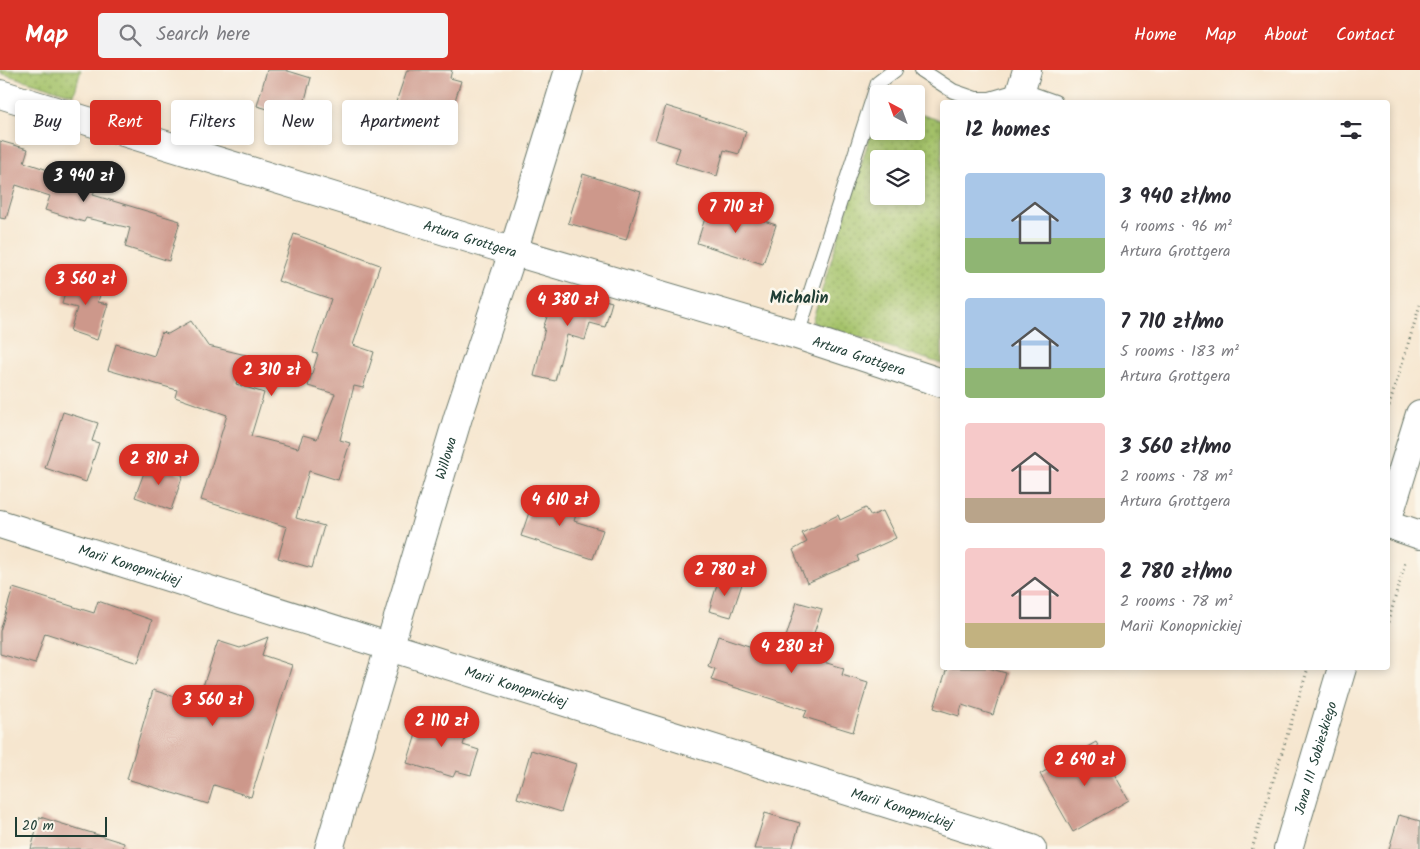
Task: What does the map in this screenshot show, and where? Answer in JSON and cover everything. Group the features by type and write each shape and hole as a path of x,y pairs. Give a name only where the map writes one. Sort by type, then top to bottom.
{"street":[{"name":"Willowa","path":"329,849 458,416 513,252 569,70"},
{"name":"Artura Grottgera","path":"0,94 513,252 797,335 940,382"},
{"path":"1390,512 1420,414"},
{"name":"Marii Konopnickiej","path":"0,524 1032,849"},
{"path":"1390,525 1417,534"},
{"name":"Jana III Sobieskiego","path":"1288,849 1341,670"}],"lane":[{"path":"797,335 878,82 895,70"},
{"path":"922,70 953,91 976,99 990,99 1024,80 1052,100"}],"path":[{"path":"1390,404 1420,304"},
{"path":"1390,616 1417,534"},
{"path":"1252,849 1307,670"}],"green space":[{"path":"0,70 81,70 74,95 0,73"},
{"path":"925,116 940,120 940,363 812,322 870,136 870,140 925,140"}],"building":[{"path":"267,70 285,70 311,78 305,100 264,100 264,108 257,106"},
{"path":"407,70 452,70 450,78 461,81 455,100 397,100"},
{"path":"666,106 746,131 739,154 724,150 717,176 675,163 680,148 655,140"},
{"path":"0,141 28,149 24,162 96,186 93,195 180,221 169,261 125,247 130,228 86,218 84,222 45,210 50,196 16,185 6,219 0,218"},
{"path":"583,174 641,192 626,240 568,223"},
{"path":"710,203 776,225 763,264 697,243"},
{"path":"294,234 380,265 353,345 374,352 363,388 354,386 340,440 350,443 338,480 309,471 296,518 324,526 312,568 278,558 287,527 201,500 227,415 175,397 177,390 108,370 116,344 154,356 162,332 168,334 191,321 208,346 246,355 236,384 264,393 251,436 298,448 303,435 317,439 335,394 308,386 318,354 313,353 331,299 278,281"},
{"path":"70,275 103,284 98,302 108,304 97,340 70,331 77,308 62,304"},
{"path":"558,287 612,302 605,327 590,323 585,340 567,335 555,381 534,376 545,328 543,328"},
{"path":"63,412 98,423 92,441 99,443 86,482 45,468"},
{"path":"148,462 183,475 171,510 135,497"},
{"path":"536,492 579,505 574,521 603,530 593,559 521,536"},
{"path":"866,508 871,516 883,511 896,538 857,556 859,561 807,583 793,550 807,542 802,533 838,515 840,520"},
{"path":"719,578 742,584 731,617 709,611"},
{"path":"13,588 94,613 98,601 152,620 138,663 45,633 35,664 0,654 0,631"},
{"path":"797,602 822,609 806,657 844,668 842,675 868,683 853,732 804,717 807,710 711,680 715,669 708,666 718,636 780,656"},
{"path":"268,637 262,655 292,665 251,797 214,785 208,804 127,779 153,690 197,704 218,641 240,648"},
{"path":"946,670 995,670 1006,673 993,715 962,705 959,716 934,708"},
{"path":"422,715 468,729 463,745 479,750 471,775 456,771 453,777 407,763"},
{"path":"1096,742 1129,800 1073,832 1040,774"},
{"path":"531,750 576,764 561,812 517,798"},
{"path":"765,813 800,823 792,849 754,849"},
{"path":"1399,815 1420,821 1420,849 1389,849"},
{"path":"40,817 124,843 123,849 31,849"}],"district":[{"name":"Michalin","path":"799,297"}]}
